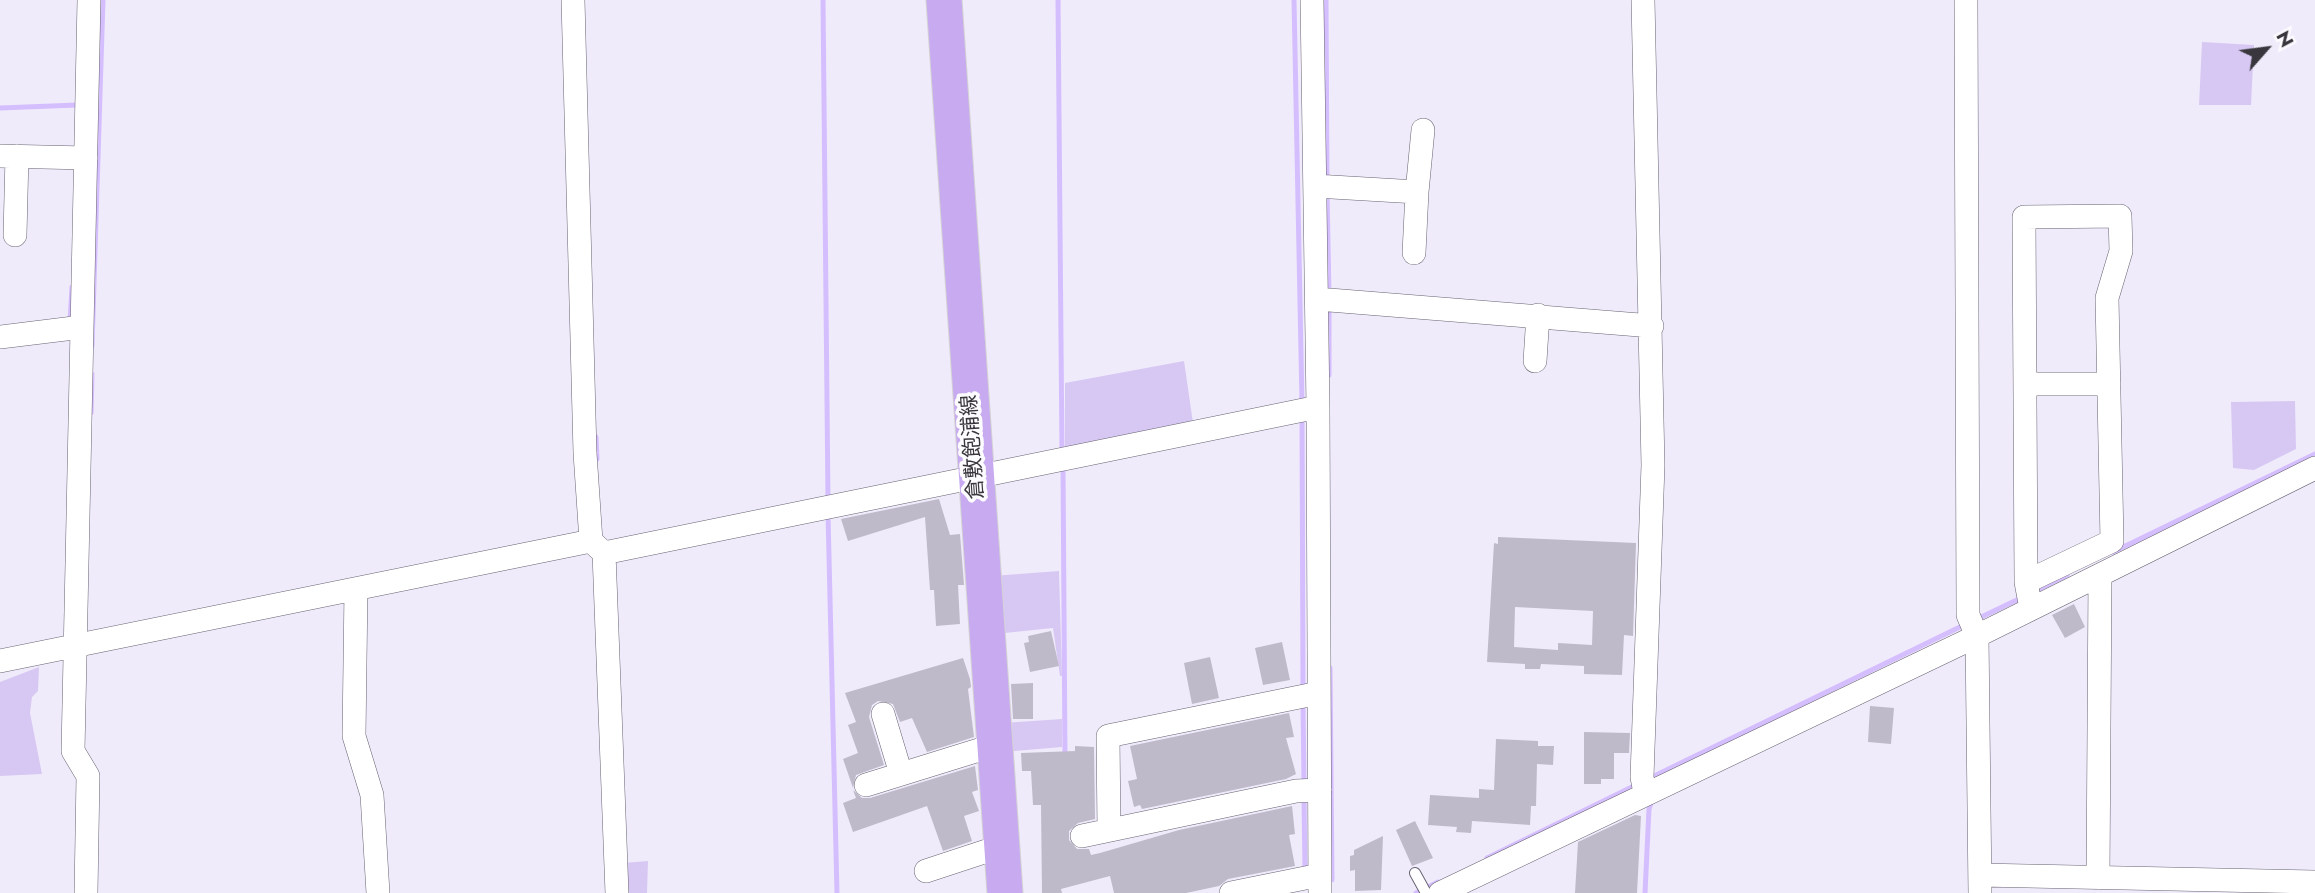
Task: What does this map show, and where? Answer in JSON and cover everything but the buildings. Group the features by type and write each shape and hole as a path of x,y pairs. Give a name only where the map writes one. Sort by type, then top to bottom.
{"main road":[{"name":"倉敷飽浦線","path":"944,0 1005,893"}],"street":[{"path":"86,893 88,776 73,751 82,644 74,328 78,158 89,0"},
{"path":"573,0 585,453 597,547 617,893"},
{"path":"1231,893 1312,881 1308,790 1307,409 1325,300 1323,187 1312,0"},
{"path":"1643,0 1652,326 1649,786"},
{"path":"1966,0 1972,625 1980,884 2098,878 2315,881"},
{"path":"1415,253 1423,130"},
{"path":"15,235 9,156 78,158"},
{"path":"1323,187 1417,192"},
{"path":"1425,883 1649,786 1972,625 2028,595 2112,541 2107,298 2121,251 2120,216 2024,217 2028,595"},
{"path":"1325,300 1652,326"},
{"path":"1535,361 1538,315"},
{"path":"0,337 74,328"},
{"path":"2025,384 2109,384"},
{"path":"0,661 597,547 827,509 1307,409"},
{"path":"2028,595 2099,575 2315,468"},
{"path":"2098,878 2099,575"},
{"path":"356,594 354,736 372,795 378,893"},
{"path":"1110,830 1108,736 1309,694"},
{"path":"883,714 901,774"},
{"path":"866,786 995,745"},
{"path":"1082,836 1308,790"},
{"path":"926,872 1002,846"}],"lane":[{"path":"1425,883 1426,893"}],"shaded area":[{"path":"2202,42 2254,45 2251,105 2199,105"},
{"path":"1184,361 1193,423 1065,448 1065,383"},
{"path":"2295,401 2296,449 2254,470 2233,468 2231,402"},
{"path":"1059,571 1062,676 1053,628 995,634 992,576"},
{"path":"39,667 38,691 32,697 30,713 42,774 0,776 0,682"},
{"path":"1062,719 1062,747 1003,752 1003,723"},
{"path":"648,861 647,893 624,893 623,863"}],"waterway":[{"path":"92,346 103,0"},
{"path":"823,0 828,501"},
{"path":"1058,0 1062,452"},
{"path":"1294,0 1302,403"},
{"path":"1326,0 1327,182"},
{"path":"0,108 77,105"},
{"path":"1327,192 1329,294"},
{"path":"70,322 72,287"},
{"path":"1329,304 1329,375"},
{"path":"91,413 92,374"},
{"path":"1302,417 1303,690"},
{"path":"596,437 597,459"},
{"path":"2113,552 2315,454"},
{"path":"1063,466 1065,757"},
{"path":"828,514 837,893"},
{"path":"2035,591 2067,575"},
{"path":"1975,620 2023,597"},
{"path":"1648,779 1966,624"},
{"path":"1330,668 1332,880"},
{"path":"1303,704 1304,785"},
{"path":"1487,858 1636,785"},
{"path":"1304,798 1305,872"},
{"path":"1645,893 1649,809 1652,800"},
{"path":"1416,893 1438,882"}]}
